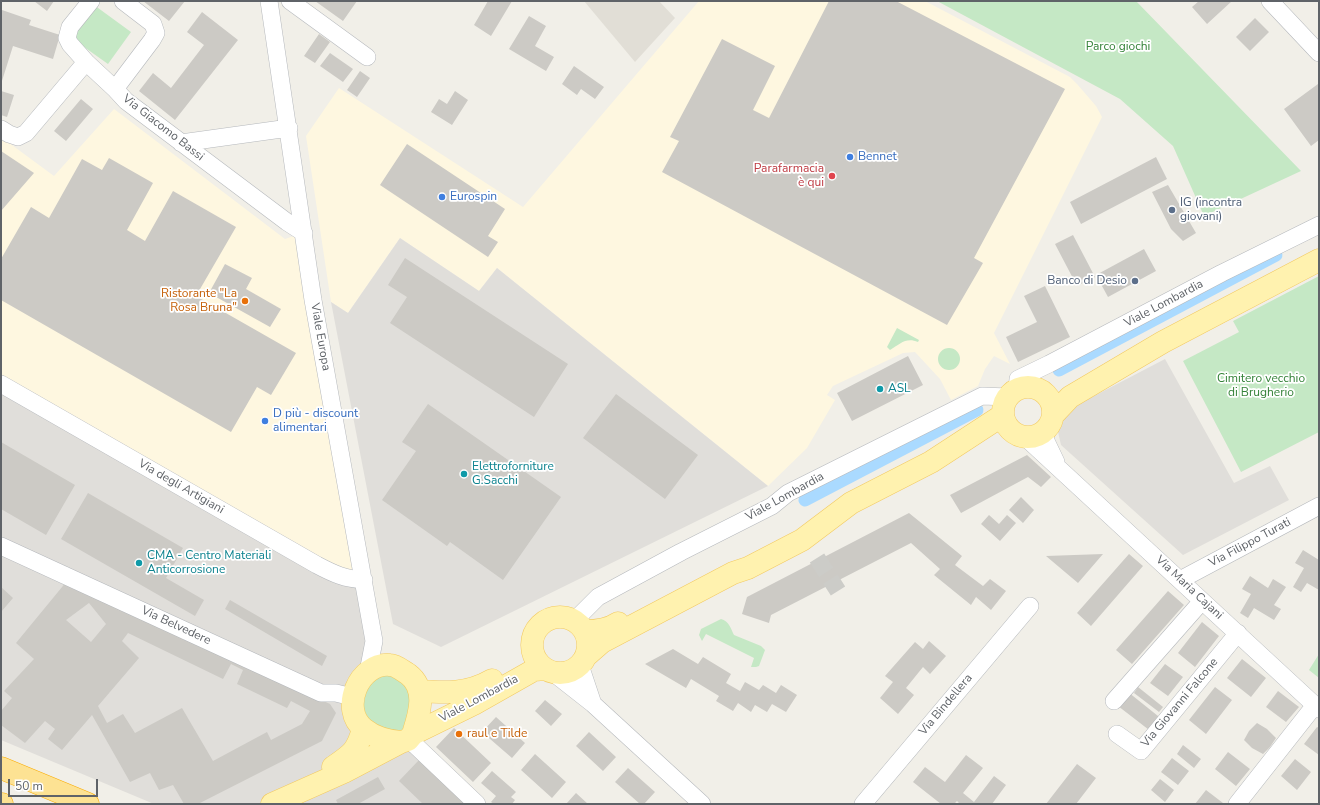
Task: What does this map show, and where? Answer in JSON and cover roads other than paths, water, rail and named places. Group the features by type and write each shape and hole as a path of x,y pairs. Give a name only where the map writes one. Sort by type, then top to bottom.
{"highway":[{"path":"1,768 88,804"}],"main road":[{"name":"Viale Lombardia","path":"583,660 602,642 733,573 748,568 802,540 851,504 931,462 1023,417 1070,397 1163,342 1319,260"},
{"name":"Viale Lombardia","path":"1046,394 1163,342"},
{"path":"1024,388 1032,388 1046,394 1052,403 1023,417 1024,388"},
{"name":"Viale Lombardia","path":"577,625 598,631 614,626 624,618 791,529 819,512 851,504"},
{"path":"559,617 577,625 588,643 583,660 571,670 561,673 549,670 539,663 534,655 532,646 534,635 544,622 548,619 559,617"},
{"name":"Viale Lombardia","path":"407,739 421,705 420,690 442,693 466,691 488,683 509,671 522,660 532,646"},
{"path":"407,739 390,741 363,729 354,712 352,697 358,684 368,672 380,666 390,664 401,669 412,677 420,690"},
{"name":"Viale Lombardia","path":"272,804 344,772 474,704 534,670 549,670"},
{"name":"Viale Lombardia","path":"272,804 352,754 360,742 363,729"}],"street":[{"name":"Via Giacomo Bassi","path":"91,1 70,27 67,38 70,44 86,62 126,101 287,222 304,233"},
{"path":"115,89 156,33 153,24 124,1"},
{"name":"Viale Europa","path":"269,1 289,128 313,300 374,641 368,672"},
{"path":"290,1 367,57"},
{"path":"1270,1 1319,53"},
{"path":"1,129 18,137 26,133 86,62"},
{"path":"181,143 289,128"},
{"name":"Viale Lombardia","path":"1023,417 1018,379 1222,273 1319,225"},
{"name":"Via degli Artigiani","path":"1,384 337,576 352,580 364,580"},
{"name":"Viale Lombardia","path":"577,625 578,617 598,597 680,552 772,506 788,493 982,396 1023,417"},
{"name":"Via Maria Cajani","path":"1023,417 1058,468 1317,707"},
{"name":"Via Filippo Turati","path":"1180,580 1319,506"},
{"name":"Via Belvedere","path":"1,546 321,693 336,693 352,697"},
{"path":"1114,701 1202,601"},
{"name":"Via Bindellera","path":"863,804 1030,606"},
{"name":"Via Giovanni Falcone","path":"1117,734 1141,751 1238,633"},
{"path":"583,660 593,704"},
{"path":"549,670 593,704 702,804"},
{"path":"1237,804 1317,707"},
{"path":"407,739 477,804"}],"waterway":[{"path":"1059,370 1276,255"},
{"path":"805,500 977,410"}],"tunnel":[{"path":"817,558 838,591"}],"place":[{"name":"Bennet","path":"850,157"},
{"name":"Parafarmacia è qui","path":"832,176"},
{"name":"Eurospin","path":"442,197"},
{"name":"IG (incontra giovani)","path":"1172,210"},
{"name":"Banco di Desio","path":"1135,281"},
{"name":"Ristorante \"La Rosa Bruna\"","path":"245,301"},
{"name":"ASL","path":"880,389"},
{"name":"D più - discount alimentari","path":"265,421"},
{"name":"Elettroforniture G.Sacchi","path":"464,474"},
{"name":"CMA - Centro Materiali Anticorrosione","path":"139,563"},
{"name":"raul e Tilde","path":"459,734"}],"park label":[{"name":"Parco giochi","path":"1118,47"},
{"name":"Cimitero vecchio di Brugherio","path":"1261,386"}]}
